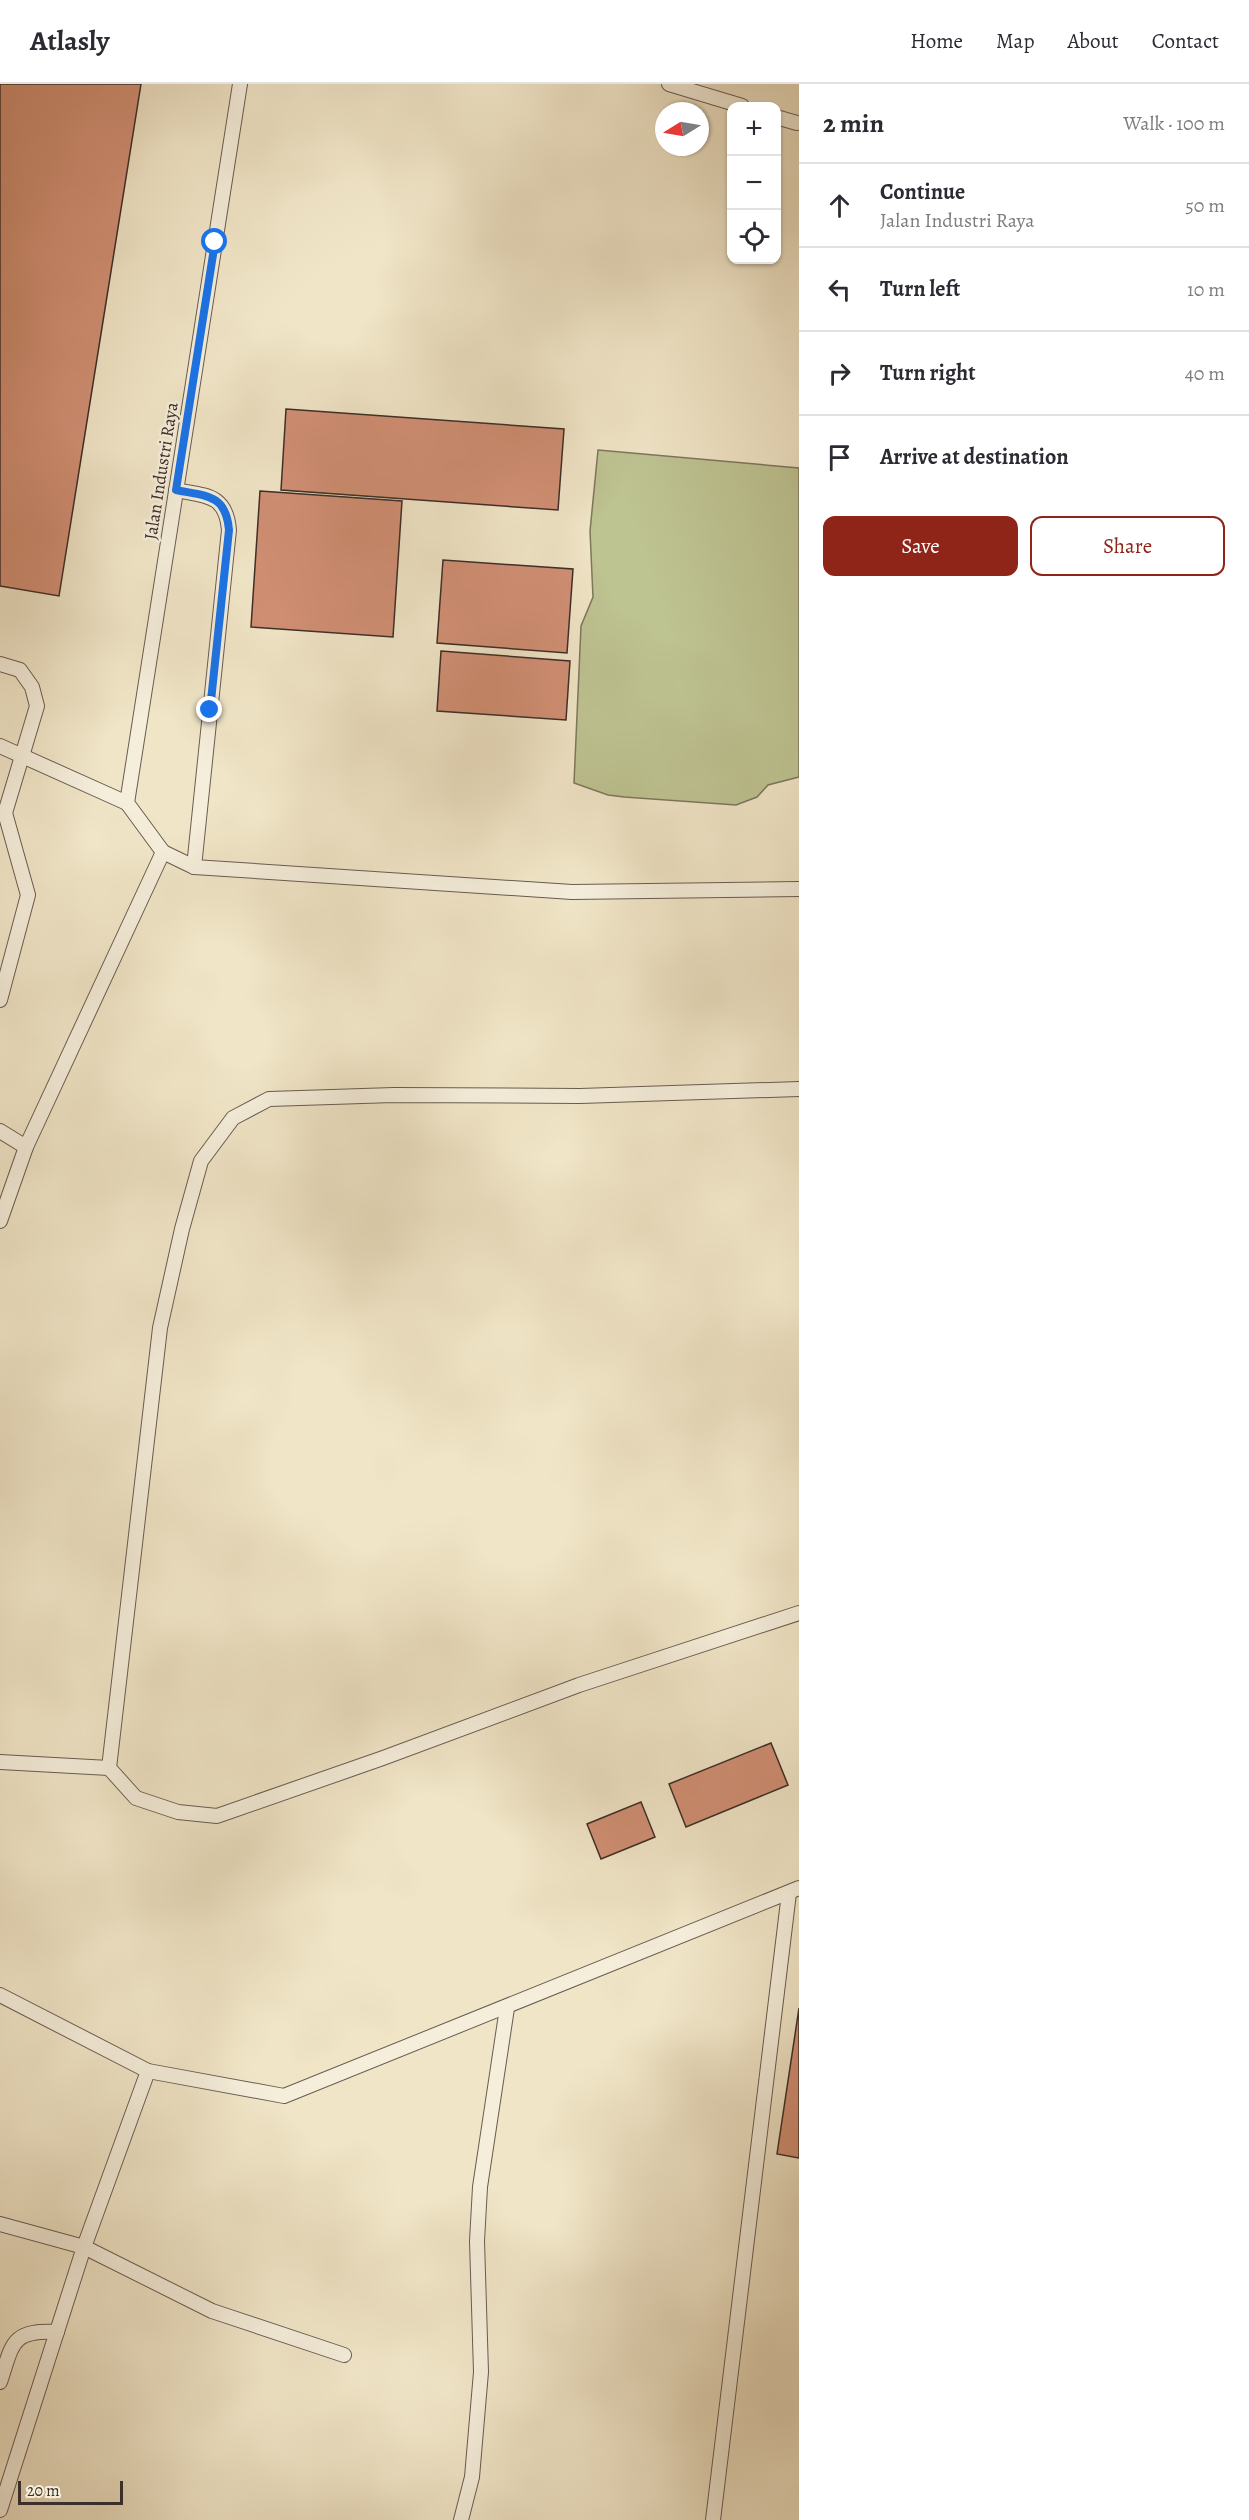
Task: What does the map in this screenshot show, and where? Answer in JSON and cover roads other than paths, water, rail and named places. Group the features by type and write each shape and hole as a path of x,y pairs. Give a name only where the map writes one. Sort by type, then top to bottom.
{"lane":[{"name":"Jalan Industri Raya","path":"127,803 240,84"},
{"path":"669,84 729,102"},
{"path":"781,118 797,123"},
{"path":"176,490 217,500 228,514 229,530 194,867"},
{"path":"0,664 20,670 32,687 37,706 5,813 27,895 0,1000"},
{"path":"0,746 127,803 163,852 194,867 572,892 799,889"},
{"path":"0,1221 26,1147 163,852"},
{"path":"109,1768 160,1328 182,1229 201,1161 233,1118 269,1099 394,1095 580,1095 799,1089"},
{"path":"0,1131 26,1147"},
{"path":"0,1762 109,1768 136,1798 178,1812 217,1816 383,1758 579,1685 799,1613"},
{"path":"0,1995 148,2071 284,2096 507,2008 794,1890 713,2520"},
{"path":"461,2520 472,2477 482,2372 477,2241 480,2187 507,2008"},
{"path":"0,2510 5,2478 57,2332 84,2247 148,2071"},
{"path":"0,2224 84,2247 167,2291 212,2311 344,2355"},
{"path":"0,2382 12,2345 22,2336 34,2331 57,2332"}]}
